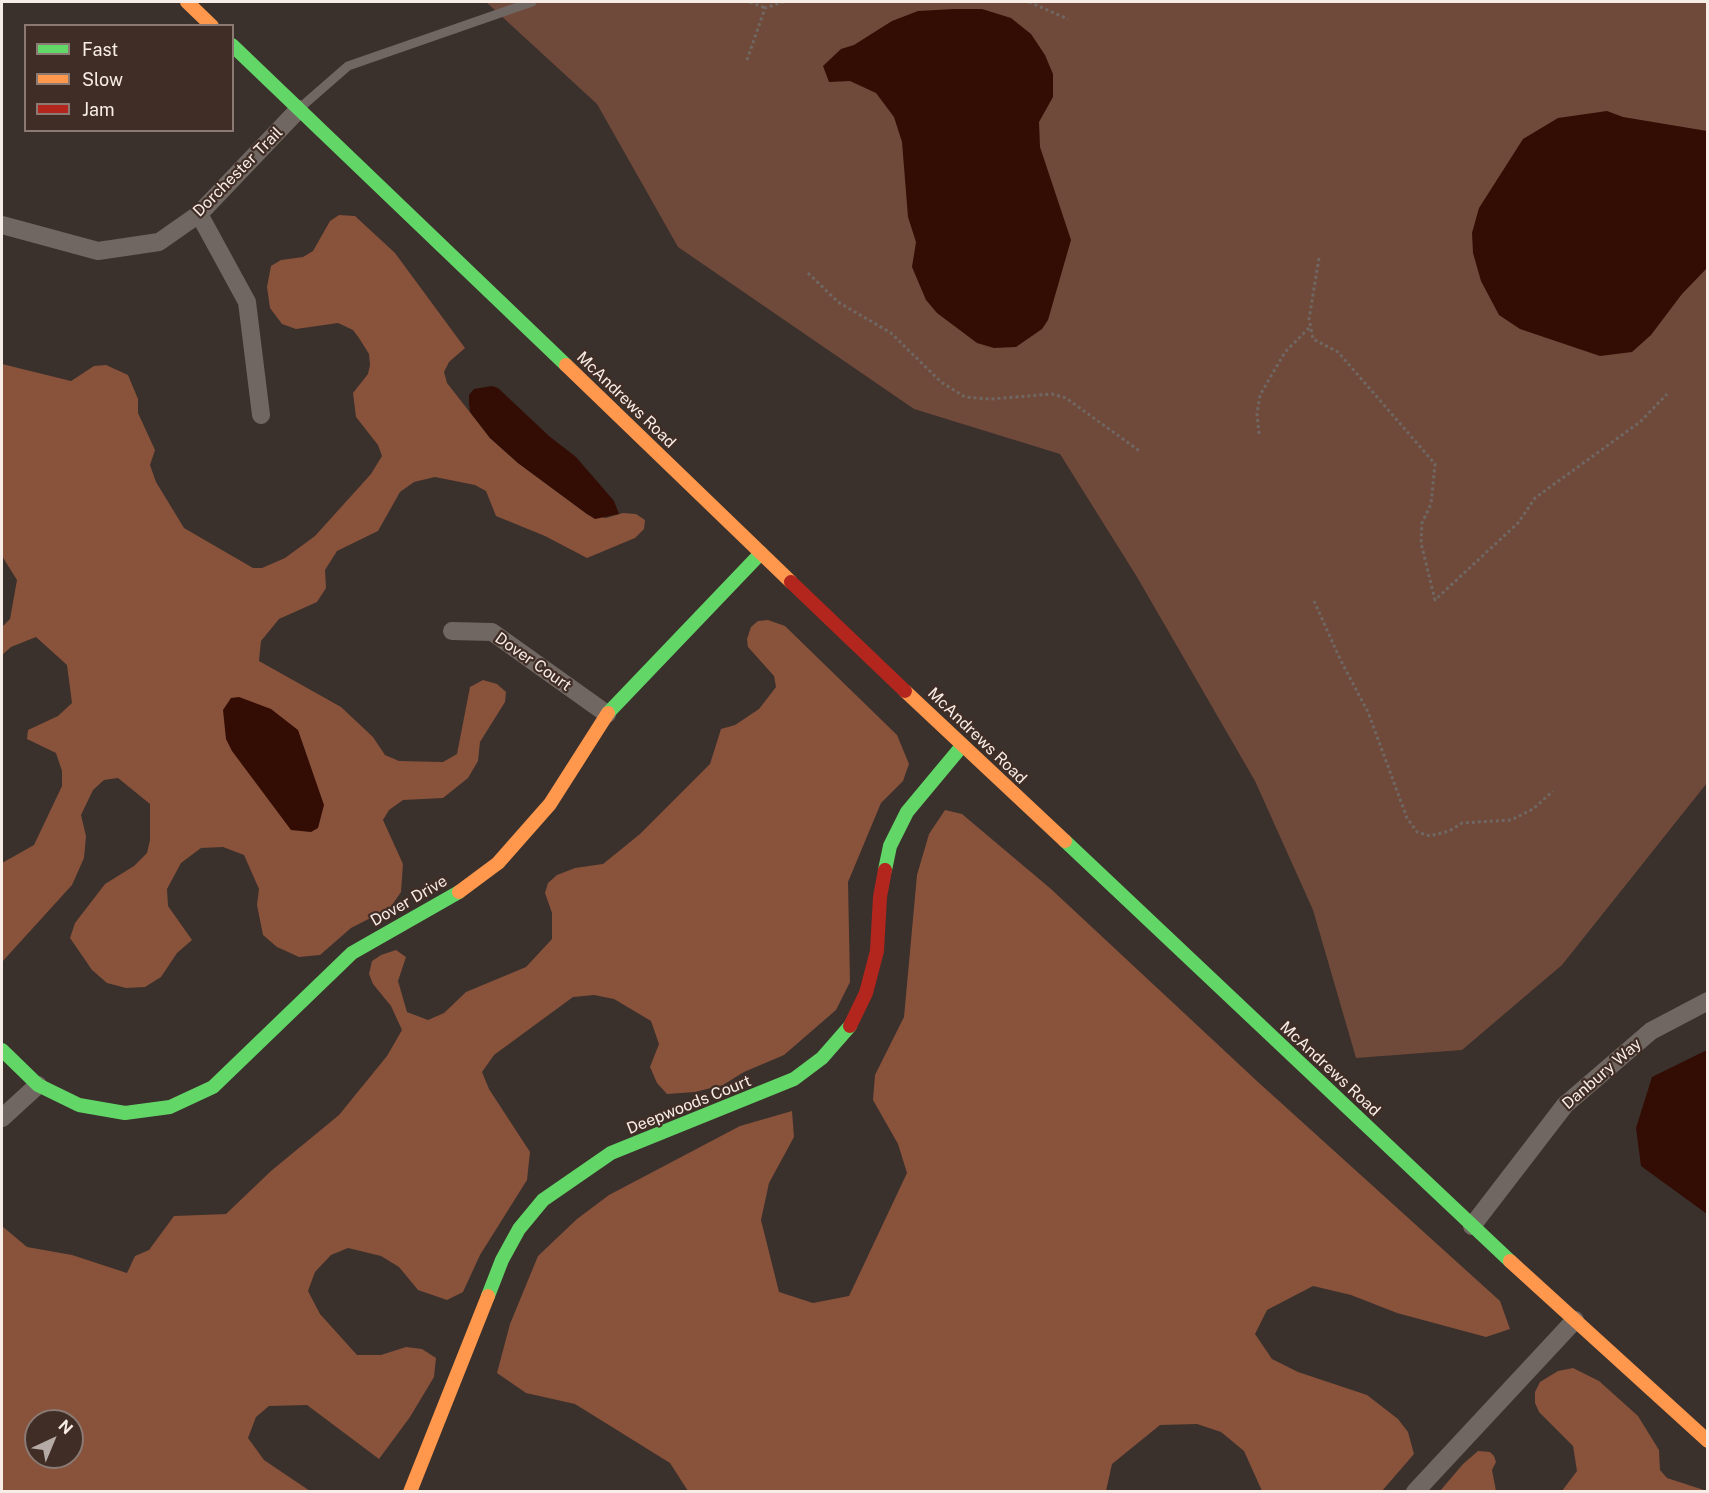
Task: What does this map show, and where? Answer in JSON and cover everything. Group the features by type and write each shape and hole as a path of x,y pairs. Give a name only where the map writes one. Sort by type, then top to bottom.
{"main road":[{"path":"187,2 210,24"},
{"name":"McAndrews Road","path":"234,47 962,746 1072,847 1472,1226 1707,1441"},
{"name":"Dover Drive","path":"2,1050 38,1085 79,1105 125,1113 170,1107 213,1087 352,953 455,895 498,863 550,804 607,714 761,553"},
{"name":"Deepwoods Court","path":"410,1491 502,1260 519,1229 543,1200 610,1154 794,1079 822,1058 849,1027 866,993 877,951 880,897 890,846 907,812 962,746"}],"street":[{"name":"Dorchester Trail","path":"2,225 98,251 159,242 199,214 299,109"},
{"path":"199,214 248,302 261,415"},
{"name":"Dover Court","path":"452,631 492,632 607,714"},
{"name":"Danbury Way","path":"1472,1226 1565,1105 1651,1030 1707,1001"},
{"path":"2,1118 38,1085"},
{"path":"1415,1491 1575,1320"}],"lane":[{"path":"299,109 348,66 532,2"}],"path":[{"path":"750,2 765,8 783,2"},
{"path":"1029,2 1068,19"},
{"path":"747,60 765,8"},
{"path":"1319,258 1312,290 1313,339 1338,352 1435,464 1431,504 1422,523 1420,543 1435,600 1518,523 1535,498 1640,422 1667,394"},
{"path":"808,273 838,302 891,333 941,382 965,397 990,399 1052,394 1066,399 1141,452"},
{"path":"1259,434 1257,414 1260,395 1286,352 1311,326"},
{"path":"1314,601 1341,661 1368,712 1407,818 1417,832 1430,836 1449,831 1462,823 1510,820 1533,808 1553,791"}],"shaded area":[{"path":"486,2 1707,2 1707,783 1562,965 1462,1050 1356,1058 1313,910 1255,781 1137,577 1060,454 914,409 678,247 597,104"},
{"path":"982,9 1011,18 1031,34 1045,55 1053,74 1053,97 1039,122 1040,147 1071,240 1048,320 1042,329 1016,347 994,348 977,343 937,313 926,300 912,267 916,242 908,217 902,142 894,117 876,93 850,81 829,82 823,66 841,49 854,45 892,21 918,11"},
{"path":"1607,111 1623,117 1707,131 1708,267 1682,294 1651,335 1632,352 1600,356 1520,329 1499,315 1481,281 1473,253 1472,233 1479,208 1523,139 1558,118"},
{"path":"339,215 355,216 395,253 465,348 449,362 444,372 447,383 490,438 518,463 587,514 606,518 623,513 636,514 645,520 644,529 635,538 587,558 545,536 496,516 486,491 475,485 435,477 414,482 400,492 378,531 337,551 325,570 326,588 317,602 279,619 261,641 259,661 341,707 373,737 385,755 399,761 443,762 457,754 470,687 483,680 497,684 506,692 505,702 480,742 478,761 468,778 443,798 403,800 389,810 383,820 403,864 401,892 390,908 351,928 320,955 299,957 277,947 263,935 257,905 259,889 244,855 223,847 201,848 181,863 167,889 168,906 192,940 177,953 161,977 145,987 126,988 107,983 92,970 70,938 75,923 105,884 134,866 147,853 150,840 150,804 118,778 104,780 93,790 81,815 86,836 84,858 72,885 2,962 2,863 34,845 62,786 62,771 56,753 27,739 28,730 58,716 72,703 67,665 36,637 11,647 2,655 2,627 10,619 17,580 2,556 2,364 71,381 94,366 106,365 128,375 138,399 138,413 155,450 150,465 156,482 184,528 253,568 262,568 285,558 315,536 371,474 382,456 378,445 356,417 353,393 368,374 370,365 369,354 353,330 338,323 296,329 282,324 270,308 267,287 271,266 281,260 303,257 313,251 330,221"},
{"path":"492,386 498,388 549,436 576,457 614,501 619,514 595,519 518,463 490,438 470,412 469,395 474,389"},
{"path":"768,620 785,626 897,735 909,764 903,781 881,803 848,882 850,982 836,1010 784,1055 744,1072 723,1085 695,1092 667,1094 657,1083 650,1067 659,1044 651,1021 614,999 594,995 573,997 494,1055 482,1072 489,1089 530,1152 527,1180 480,1255 463,1292 447,1300 418,1290 399,1267 381,1256 348,1248 331,1255 315,1272 308,1291 320,1314 357,1355 381,1355 406,1347 422,1349 436,1358 434,1377 410,1417 379,1459 307,1405 269,1406 256,1417 248,1438 264,1460 310,1491 2,1491 2,1226 27,1247 72,1255 127,1273 135,1256 149,1250 174,1216 226,1214 271,1171 339,1115 387,1056 402,1030 391,1006 373,984 369,974 372,961 396,950 406,957 398,981 407,1012 428,1020 444,1013 466,992 526,967 552,939 552,913 545,893 548,883 557,875 575,868 603,864 640,834 710,764 721,729 735,725 759,709 776,687 774,676 748,647 747,639 751,627 758,621"},
{"path":"239,697 271,709 298,730 324,805 318,828 311,832 291,830 232,751 226,739 223,710 231,698"},
{"path":"945,810 962,814 1051,889 1258,1082 1500,1301 1510,1329 1486,1337 1397,1313 1351,1295 1313,1286 1267,1310 1255,1334 1272,1359 1298,1372 1367,1395 1398,1419 1408,1432 1414,1454 1382,1491 1262,1491 1244,1451 1221,1432 1197,1424 1160,1425 1112,1464 1106,1491 688,1491 670,1463 575,1404 526,1393 497,1373 510,1324 538,1256 577,1219 609,1195 740,1126 792,1111 794,1137 769,1183 761,1220 779,1292 813,1303 849,1296 907,1173 898,1144 873,1100 875,1075 904,1017 917,875 929,834"},
{"path":"1707,1050 1707,1214 1641,1166 1636,1128 1652,1077"},
{"path":"1573,1368 1599,1381 1638,1416 1659,1450 1660,1470 1667,1478 1707,1491 1562,1491 1577,1471 1573,1446 1539,1412 1535,1403 1535,1392 1540,1382 1558,1371"},
{"path":"1478,1451 1490,1452 1494,1456 1496,1462 1492,1470 1496,1491 1440,1491 1463,1464"}],"traffic: fast":[{"path":"234,47 566,365"},
{"path":"608,713 761,553"},
{"path":"885,870 890,846 907,812 962,746"},
{"path":"1065,841 1510,1261"},
{"path":"2,1050 38,1085 79,1105 125,1113 170,1107 213,1087 352,953 459,892"},
{"path":"488,1296 502,1260 519,1229 543,1200 611,1153 794,1079 822,1058 850,1026"}],"traffic: slow":[{"path":"187,2 210,24"},
{"path":"566,365 791,582"},
{"path":"905,691 1065,841"},
{"path":"459,892 498,863 550,804 608,713"},
{"path":"1510,1261 1708,1441"},
{"path":"410,1492 488,1296"}],"traffic: jam":[{"path":"791,582 905,691"},
{"path":"850,1026 866,993 877,951 880,897 885,870"}]}
